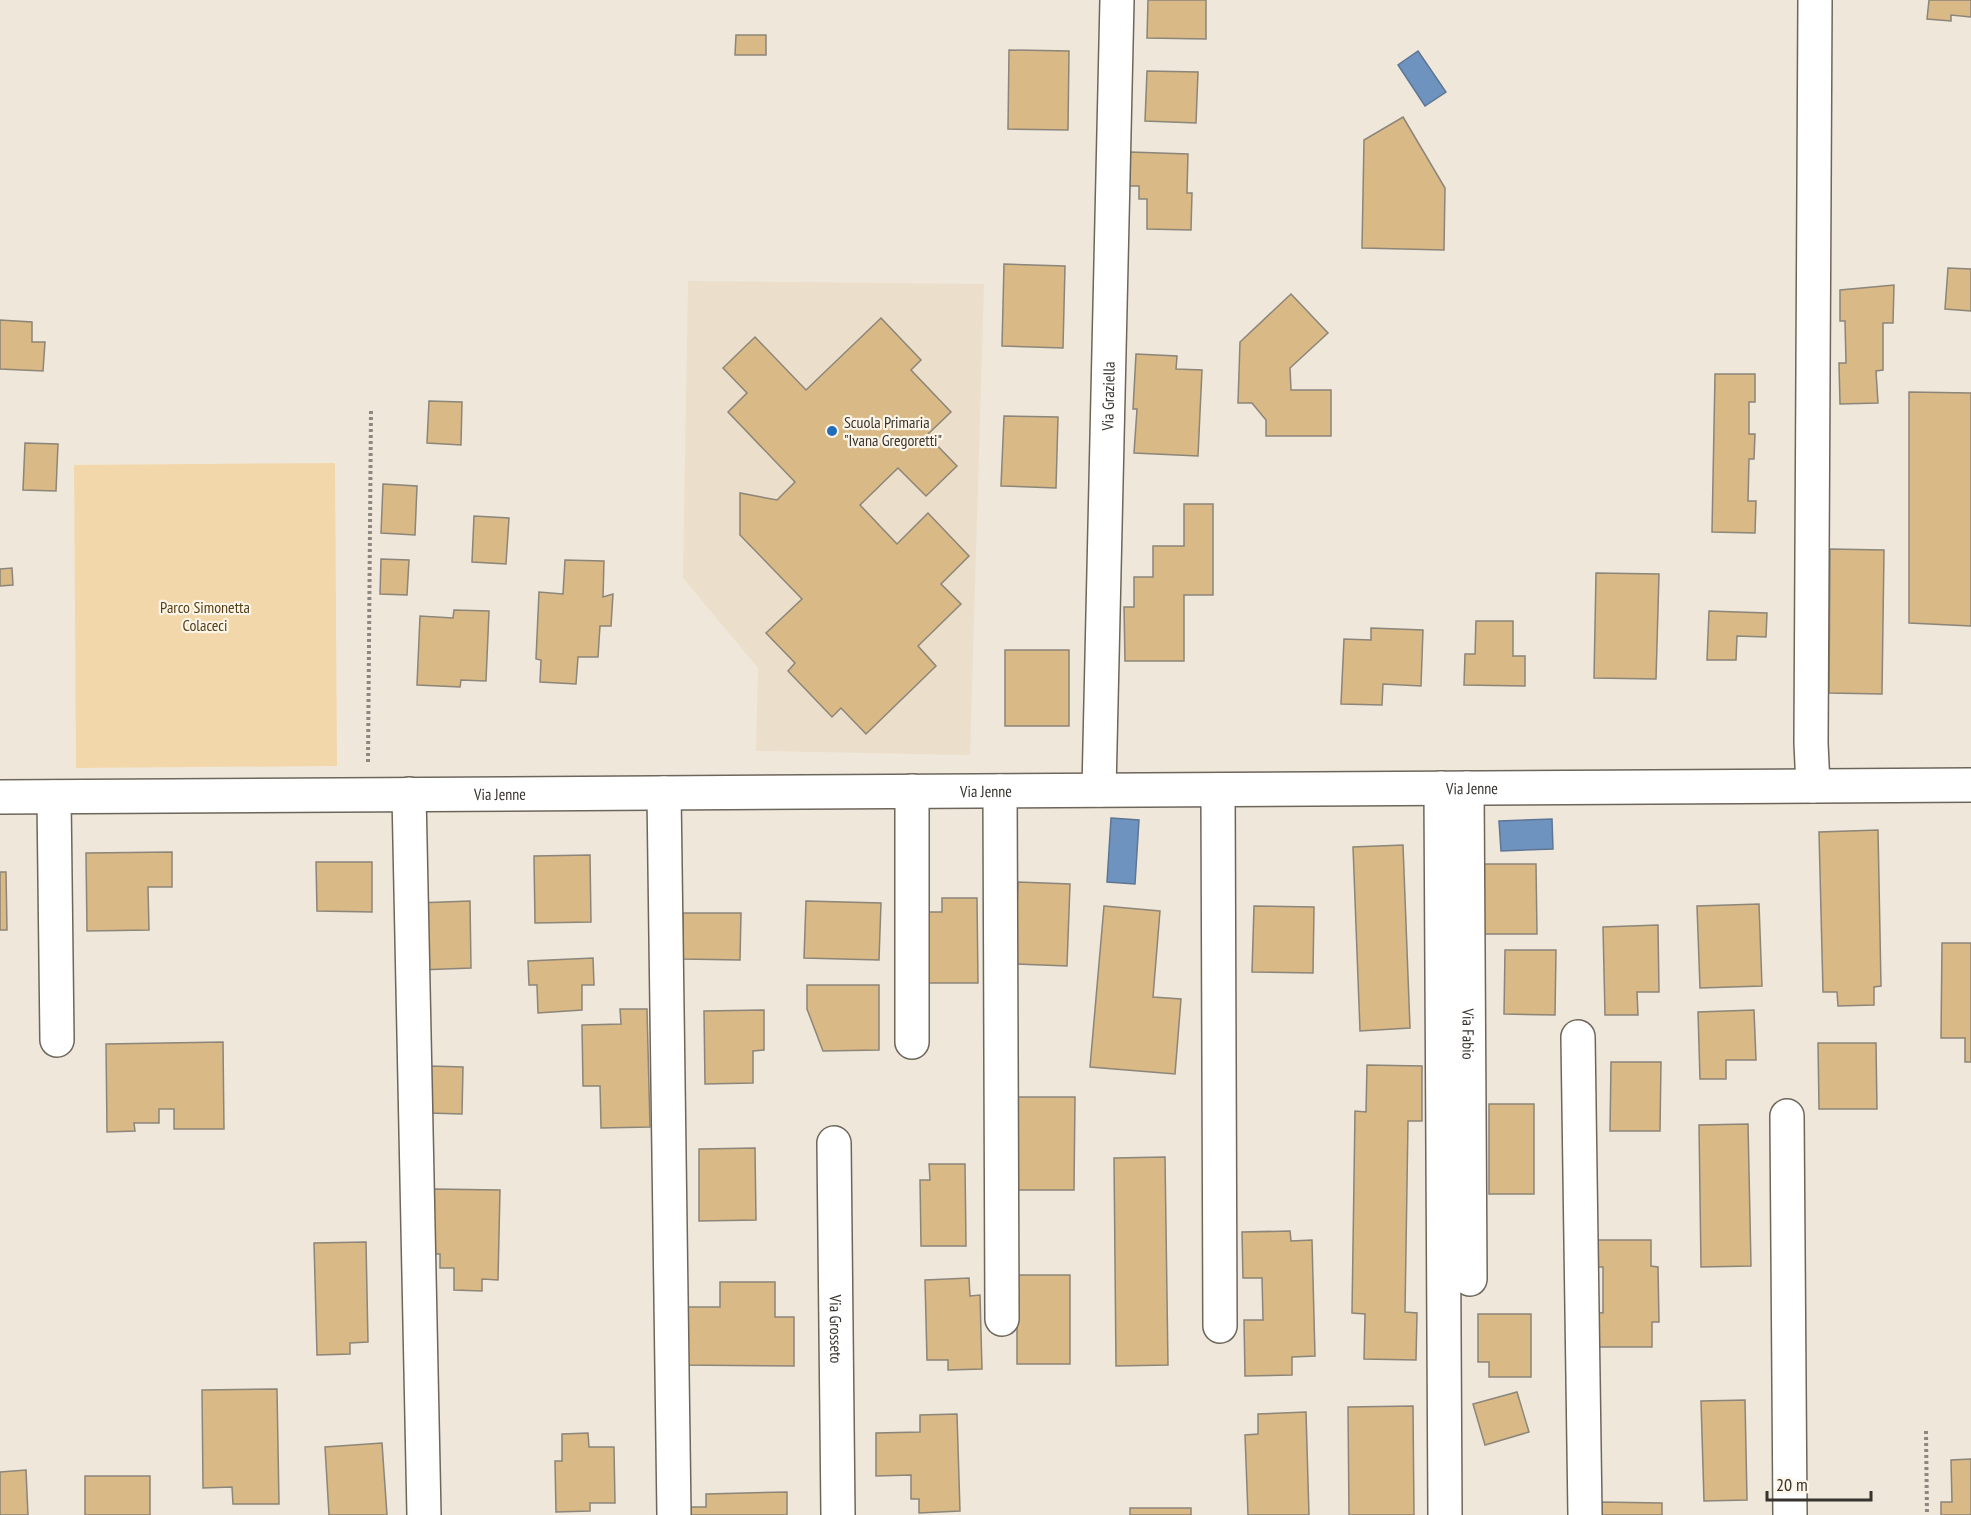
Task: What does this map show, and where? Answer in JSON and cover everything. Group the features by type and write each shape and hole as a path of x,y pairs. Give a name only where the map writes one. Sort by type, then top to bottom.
{"street":[{"name":"Via Graziella","path":"1099,790 1117,0"},
{"path":"1813,786 1811,731 1815,0"},
{"name":"Via Jenne","path":"0,797 1971,785"},
{"path":"1445,1515 1454,788"},
{"name":"Via Fabio","path":"1454,788 1470,1279"},
{"path":"1218,790 1220,1326"},
{"path":"912,791 912,1042"},
{"path":"1000,791 1002,1320"},
{"path":"664,793 674,1515"},
{"path":"409,794 424,1515"},
{"path":"54,796 57,1040"},
{"path":"1578,1037 1585,1515"},
{"path":"1787,1116 1791,1515"},
{"name":"Via Grosseto","path":"834,1143 838,1515"}],"path":[{"path":"368,795 371,409"},
{"path":"1926,1431 1928,1515"}],"shaded area":[{"name":"Scuola Primaria \"Ivana Gregoretti\"","path":"688,281 984,284 970,755 756,751 758,668 683,578"}],"green space":[{"name":"Parco Simonetta Colaceci","path":"335,463 337,766 76,768 74,465"}],"water":[{"path":"1418,51 1446,92 1425,106 1398,65"},
{"path":"1111,818 1139,820 1135,884 1107,882"},
{"path":"1552,819 1553,849 1501,851 1499,821"}],"building":[{"path":"1148,0 1206,0 1206,39 1147,38"},
{"path":"1929,0 1971,0 1971,17 1951,15 1951,21 1927,19"},
{"path":"736,35 766,35 766,55 735,55"},
{"path":"1009,50 1069,51 1068,130 1008,129"},
{"path":"1147,71 1198,72 1196,123 1145,121"},
{"path":"1403,117 1445,188 1444,250 1362,248 1364,140"},
{"path":"1130,152 1188,154 1187,193 1192,193 1191,230 1147,229 1147,199 1139,199 1139,186 1129,186"},
{"path":"1004,264 1065,266 1063,348 1002,346"},
{"path":"1948,268 1971,269 1971,311 1945,309"},
{"path":"1894,285 1893,323 1883,323 1883,370 1876,371 1878,403 1840,404 1839,363 1846,363 1845,321 1840,321 1840,290"},
{"path":"1291,294 1328,333 1290,368 1291,390 1331,390 1331,436 1266,436 1266,420 1252,403 1238,403 1240,342"},
{"path":"881,318 921,360 911,370 951,412 927,435 957,466 926,496 898,468 860,505 897,544 928,513 969,556 941,584 961,604 918,646 936,666 866,734 841,708 832,717 788,671 795,663 766,633 802,599 740,535 740,493 777,500 795,482 728,412 747,393 723,368 755,337 806,390"},
{"path":"0,320 32,322 32,342 45,342 43,371 0,369"},
{"path":"1136,354 1177,356 1176,369 1202,370 1198,456 1134,453 1137,409 1133,409"},
{"path":"1715,374 1755,374 1755,402 1749,402 1749,434 1755,434 1754,459 1749,459 1748,501 1756,501 1755,533 1712,532"},
{"path":"1909,392 1971,393 1971,626 1909,623"},
{"path":"429,401 462,402 461,445 427,443"},
{"path":"1004,416 1058,417 1056,488 1001,486"},
{"path":"25,443 58,444 56,491 23,490"},
{"path":"383,484 417,486 415,535 381,533"},
{"path":"1184,504 1213,504 1213,595 1184,595 1184,661 1125,661 1124,607 1134,607 1134,577 1153,577 1153,546 1184,546"},
{"path":"474,516 509,518 506,564 472,562"},
{"path":"1830,549 1884,550 1882,694 1829,693"},
{"path":"381,559 409,560 407,595 380,594"},
{"path":"565,560 604,561 603,597 613,594 611,626 600,626 598,657 578,657 576,684 540,682 541,660 536,659 539,592 563,594"},
{"path":"12,568 13,585 0,586 0,569"},
{"path":"1596,573 1659,574 1656,679 1594,678"},
{"path":"454,610 489,611 486,681 461,680 460,687 417,685 420,616 453,618"},
{"path":"1709,611 1767,613 1766,637 1737,636 1736,660 1707,660"},
{"path":"1476,621 1513,621 1513,656 1525,656 1525,686 1464,685 1465,654 1475,654"},
{"path":"1371,628 1423,630 1421,686 1383,684 1382,705 1341,704 1344,639 1371,640"},
{"path":"1005,650 1069,650 1069,726 1005,726"},
{"path":"1878,830 1881,986 1874,987 1874,1005 1838,1006 1837,992 1823,992 1819,832"},
{"path":"1403,845 1410,1028 1360,1031 1353,847"},
{"path":"172,852 172,887 148,887 149,930 87,931 86,853"},
{"path":"590,855 591,922 535,923 534,856"},
{"path":"316,862 372,862 372,912 317,911"},
{"path":"1481,864 1536,864 1537,934 1482,934"},
{"path":"0,872 6,872 7,930 0,930"},
{"path":"1018,882 1070,884 1067,966 1015,964"},
{"path":"942,898 977,898 978,983 927,983 927,912 942,912"},
{"path":"470,901 471,968 419,970 416,903"},
{"path":"806,901 881,903 879,960 804,958"},
{"path":"1759,904 1762,986 1700,988 1697,906"},
{"path":"1104,906 1160,911 1153,997 1181,999 1175,1074 1090,1067"},
{"path":"1254,906 1314,907 1313,973 1252,972"},
{"path":"683,913 741,913 740,960 683,959"},
{"path":"1658,925 1659,992 1637,992 1638,1015 1605,1015 1603,927"},
{"path":"1942,943 1971,943 1971,1062 1965,1062 1965,1038 1941,1038"},
{"path":"1505,950 1556,950 1555,1015 1504,1014"},
{"path":"593,958 594,985 582,985 582,1010 538,1013 537,985 529,985 528,961"},
{"path":"807,985 879,985 879,1050 823,1051 807,1009"},
{"path":"620,1009 647,1009 650,1127 601,1128 600,1086 583,1086 582,1025 621,1024"},
{"path":"764,1010 764,1050 753,1051 753,1083 705,1084 704,1011"},
{"path":"1754,1010 1756,1060 1726,1060 1726,1079 1700,1079 1698,1012"},
{"path":"223,1042 224,1129 174,1129 174,1109 159,1109 159,1123 134,1123 135,1131 107,1132 106,1044"},
{"path":"1818,1043 1876,1043 1877,1109 1819,1109"},
{"path":"1611,1062 1661,1062 1660,1131 1610,1131"},
{"path":"1367,1065 1422,1066 1422,1121 1408,1121 1405,1312 1417,1313 1416,1360 1364,1359 1365,1314 1352,1313 1355,1111 1366,1112"},
{"path":"429,1066 463,1067 462,1114 428,1113"},
{"path":"1014,1097 1075,1097 1074,1190 1014,1190"},
{"path":"1489,1104 1534,1104 1534,1194 1489,1194"},
{"path":"1748,1124 1751,1266 1701,1267 1699,1125"},
{"path":"755,1148 756,1220 699,1221 699,1149"},
{"path":"1165,1157 1168,1365 1116,1366 1114,1158"},
{"path":"929,1164 965,1164 966,1246 921,1246 920,1180 930,1180"},
{"path":"433,1189 500,1190 498,1280 482,1279 482,1291 454,1290 454,1268 440,1268 440,1254 432,1254"},
{"path":"1290,1231 1291,1241 1312,1240 1315,1356 1292,1357 1292,1375 1245,1376 1244,1320 1263,1320 1262,1278 1243,1278 1242,1232"},
{"path":"1594,1240 1651,1240 1651,1266 1658,1267 1659,1322 1652,1322 1652,1347 1592,1347 1592,1312 1603,1313 1603,1267 1595,1267"},
{"path":"366,1242 368,1342 350,1343 350,1354 317,1355 314,1243"},
{"path":"1017,1275 1070,1275 1070,1364 1017,1364"},
{"path":"969,1278 970,1296 980,1295 982,1369 948,1370 948,1360 927,1360 925,1280"},
{"path":"720,1282 775,1282 775,1317 794,1317 794,1366 679,1365 679,1307 720,1307"},
{"path":"1478,1314 1531,1314 1531,1377 1489,1377 1489,1362 1478,1362"},
{"path":"277,1389 279,1504 233,1504 232,1487 203,1488 202,1390"},
{"path":"1517,1392 1529,1432 1485,1445 1473,1404"},
{"path":"1745,1400 1747,1500 1704,1501 1701,1401"},
{"path":"1413,1406 1414,1515 1349,1515 1348,1407"},
{"path":"1306,1412 1309,1515 1248,1515 1245,1435 1258,1434 1258,1414"},
{"path":"957,1414 960,1511 919,1513 919,1499 911,1499 911,1475 876,1476 876,1433 920,1432 920,1415"},
{"path":"588,1433 589,1447 614,1447 615,1503 590,1503 590,1511 556,1512 555,1461 562,1461 562,1434"},
{"path":"382,1443 387,1515 329,1515 325,1447"},
{"path":"1971,1459 1971,1515 1941,1515 1941,1502 1952,1502 1951,1460"},
{"path":"26,1470 28,1515 0,1515 0,1472"},
{"path":"85,1476 150,1476 150,1515 85,1515"},
{"path":"787,1492 787,1515 690,1515 690,1507 706,1507 706,1494"},
{"path":"1600,1502 1662,1503 1662,1515 1600,1515"},
{"path":"1130,1508 1191,1508 1191,1515 1130,1515"}],"place":[{"name":"Scuola Primaria \"Ivana Gregoretti\"","path":"832,431"}]}
